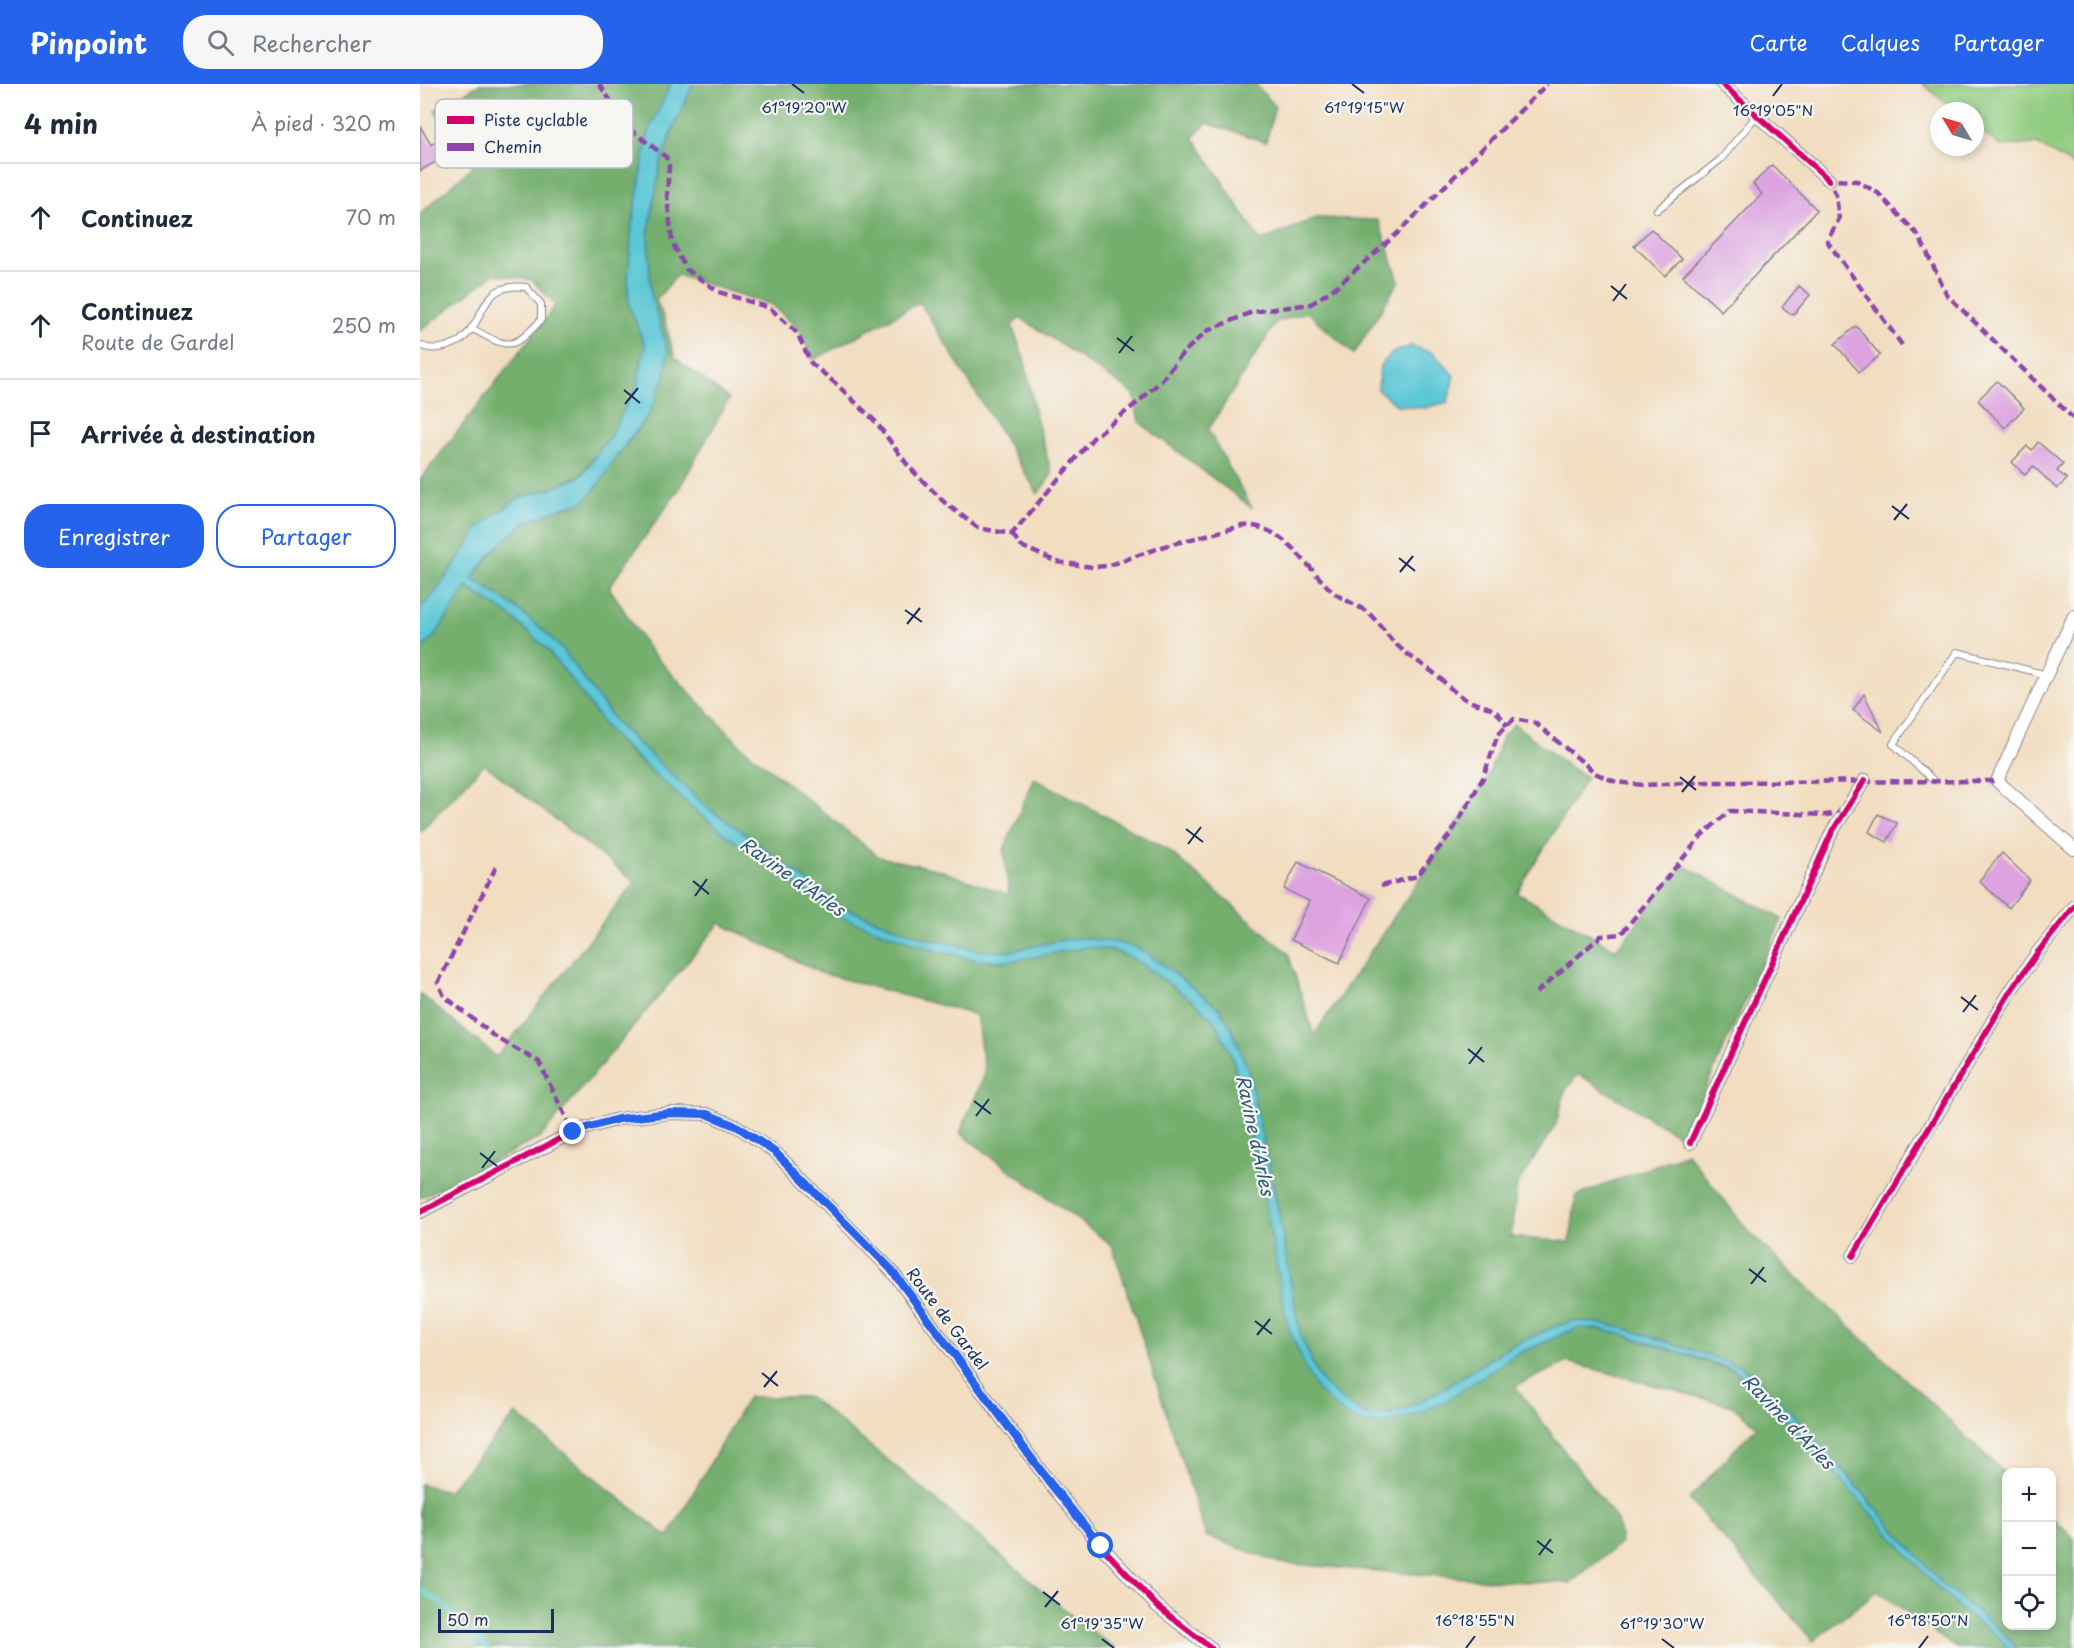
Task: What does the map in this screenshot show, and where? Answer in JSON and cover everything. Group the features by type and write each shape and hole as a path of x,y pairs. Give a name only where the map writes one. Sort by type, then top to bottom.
{"street":[{"path":"1722,84 1829,180"},
{"path":"2074,616 1997,781 2074,849"},
{"path":"1690,1143 1832,832 1865,780"},
{"path":"1853,1256 2010,992 2074,907"},
{"name":"Route de Gardel","path":"420,1212 573,1132 618,1119 670,1113 707,1114 738,1127 776,1153 891,1269 1050,1483 1101,1546 1157,1606 1211,1648"}],"lane":[{"path":"1657,210 1721,159 1757,116"},
{"path":"420,345 428,349 440,348 460,341 471,328 486,301 510,285 526,287 541,304 541,320 522,340 506,344 496,342 471,328"},
{"path":"1934,780 1893,744 1957,652 2047,675"}],"green space":[{"path":"480,84 671,84 651,126 647,140 632,225 629,305 645,345 637,387 610,436 581,475 547,490 520,497 420,609 420,480 556,305 532,280 494,274 420,331 420,214 471,168 633,168 633,99 454,99"},
{"path":"693,84 1255,84 1275,106 1266,142 1207,123 1193,137 1261,241 1316,218 1378,220 1399,281 1354,354 1307,312 1276,322 1208,430 1252,508 1139,422 1134,394 1021,318 1012,325 1025,362 1035,414 1052,474 1038,494 920,302 813,360 799,330 772,305 677,275 656,300 675,358 729,399 677,492 609,587 649,650 741,746 879,857 936,869 1009,895 1004,850 1034,778 1167,849 1288,953 1314,1035 1486,781 1503,736 1514,724 1571,768 1587,777 1517,893 1616,950 1683,865 1782,919 1683,1138 1578,1074 1565,1091 1556,1124 1517,1185 1511,1237 1570,1242 1576,1196 1687,1153 1750,1233 2002,1470 2002,1630 2056,1630 2056,1521 2074,1539 2074,1648 2016,1648 2002,1632 1944,1586 1812,1435 1776,1397 1740,1366 1627,1329 1572,1321 1509,1347 1408,1408 1377,1416 1368,1416 1356,1410 1323,1384 1300,1334 1278,1210 1248,1070 1231,1028 1219,1008 1151,956 1124,944 1063,940 1011,951 983,951 921,937 842,907 710,810 617,724 563,650 519,610 471,579 495,550 523,524 542,514 581,503 643,423 665,377 668,352 651,295 648,236 660,165"},
{"path":"1922,84 2074,84 2074,166 2037,144 2000,146 1984,133 1984,102 1945,102"},
{"path":"466,587 509,615 547,649 606,728 629,752 724,833 811,895 877,930 937,951 967,958 1001,962 1087,947 1112,950 1132,958 1195,1002 1212,1017 1233,1059 1251,1130 1278,1263 1288,1326 1316,1388 1350,1418 1363,1423 1383,1424 1460,1391 1513,1356 1577,1328 1600,1329 1625,1335 1737,1372 1795,1428 1938,1588 1958,1607 2001,1639 2008,1648 1956,1648 1877,1591 1813,1641 1689,1499 1757,1426 1732,1406 1568,1362 1515,1386 1617,1520 1621,1543 1570,1583 1502,1581 1280,1563 1206,1536 1112,1245 960,1133 985,1074 976,1015 821,973 720,923 540,1138 420,1198 420,994 497,1057 635,882 484,764 420,832 420,651 436,634"},
{"path":"748,1397 809,1397 905,1474 1079,1622 1115,1648 420,1648 420,1484 448,1491 516,1414 668,1537"}],"water":[{"name":"Ravine d'Arles","path":"671,84 693,84 660,165 648,236 651,295 668,352 665,377 649,414 586,499 581,503 566,506 522,524 487,558 472,579 504,599 544,631 563,650 617,724 710,810 842,907 921,937 983,951 1011,951 1083,938 1124,944 1151,956 1219,1008 1231,1028 1248,1070 1278,1210 1300,1334 1317,1374 1324,1384 1347,1404 1368,1416 1385,1415 1408,1408 1509,1347 1572,1321 1627,1329 1740,1366 1776,1397 1812,1435 1944,1586 2002,1632 2016,1648 2008,1648 2001,1639 1958,1607 1938,1588 1795,1428 1734,1369 1625,1335 1600,1329 1577,1328 1513,1356 1445,1402 1383,1424 1363,1423 1350,1418 1316,1388 1288,1326 1258,1164 1233,1059 1217,1024 1195,1002 1132,958 1112,950 1087,947 1012,961 978,960 937,951 844,918 724,833 687,803 606,728 547,649 509,615 467,587 436,634 420,651 420,609 437,590 481,526 520,497 547,490 578,478 584,473 610,436 637,387 645,345 629,305 628,280 632,225 647,140 651,126"},
{"path":"1411,346 1433,353 1454,375 1448,402 1425,408 1397,405 1378,390 1380,365 1394,352"}],"building":[{"path":"420,126 431,145 435,142 435,162 420,171"},
{"path":"1772,165 1817,210 1721,311 1683,276 1762,194 1753,184"},
{"path":"1651,229 1682,259 1665,276 1634,246"},
{"path":"1799,286 1810,295 1793,315 1782,307"},
{"path":"1856,326 1880,355 1859,372 1835,344"},
{"path":"1997,381 2024,408 2005,428 1978,400"},
{"path":"2038,442 2063,464 2057,471 2067,479 2057,489 2033,466 2025,475 2012,462 2027,446 2032,450"},
{"path":"1864,694 1883,732 1853,710"},
{"path":"1878,814 1897,823 1887,842 1869,832"},
{"path":"2002,853 2030,880 2009,908 1979,881"},
{"path":"1298,862 1371,898 1339,963 1291,940 1309,901 1284,889"}],"waterway":[{"path":"420,1590 440,1602 487,1648"}],"marked path":[{"path":"599,84 609,99"},
{"path":"633,132 666,157 669,166 667,195 672,242 686,269 719,292 770,308 797,333 811,363 876,422 909,467 944,502 978,528 1012,534 1093,438 1162,380 1182,354 1207,331 1252,312 1311,304 1336,287 1400,231 1547,84"},
{"path":"1902,345 1827,241 1839,219 1836,195 1829,180 1857,181 1878,193 1919,236 1947,295 2074,419"},
{"path":"1012,534 1021,546 1057,562 1093,567 1107,566 1168,545 1242,526 1269,531 1292,548 1332,591 1372,616 1402,650 1466,700 1496,712 1507,726"},
{"path":"1381,886 1417,876 1452,832 1483,778 1498,734 1514,719 1535,723 1597,774 1616,782 1644,785 1706,782 1997,781"},
{"path":"1536,993 1601,936 1621,934 1702,835 1730,811 1826,815 1844,812"},
{"path":"496,867 438,983 444,996 497,1038 539,1062 573,1132"}],"cycle path":[{"path":"1722,84 1829,180"},
{"path":"1690,1143 1832,832 1865,780"},
{"path":"1853,1256 2010,992 2074,907"},
{"path":"420,1212 573,1132 618,1119 670,1113 707,1114 738,1127 776,1153 891,1270 1050,1483 1101,1546 1157,1606 1211,1648"}],"route":[{"path":"573,1132 618,1119 670,1113 707,1114 738,1127 776,1153 891,1269 1050,1483 1101,1546"}]}
